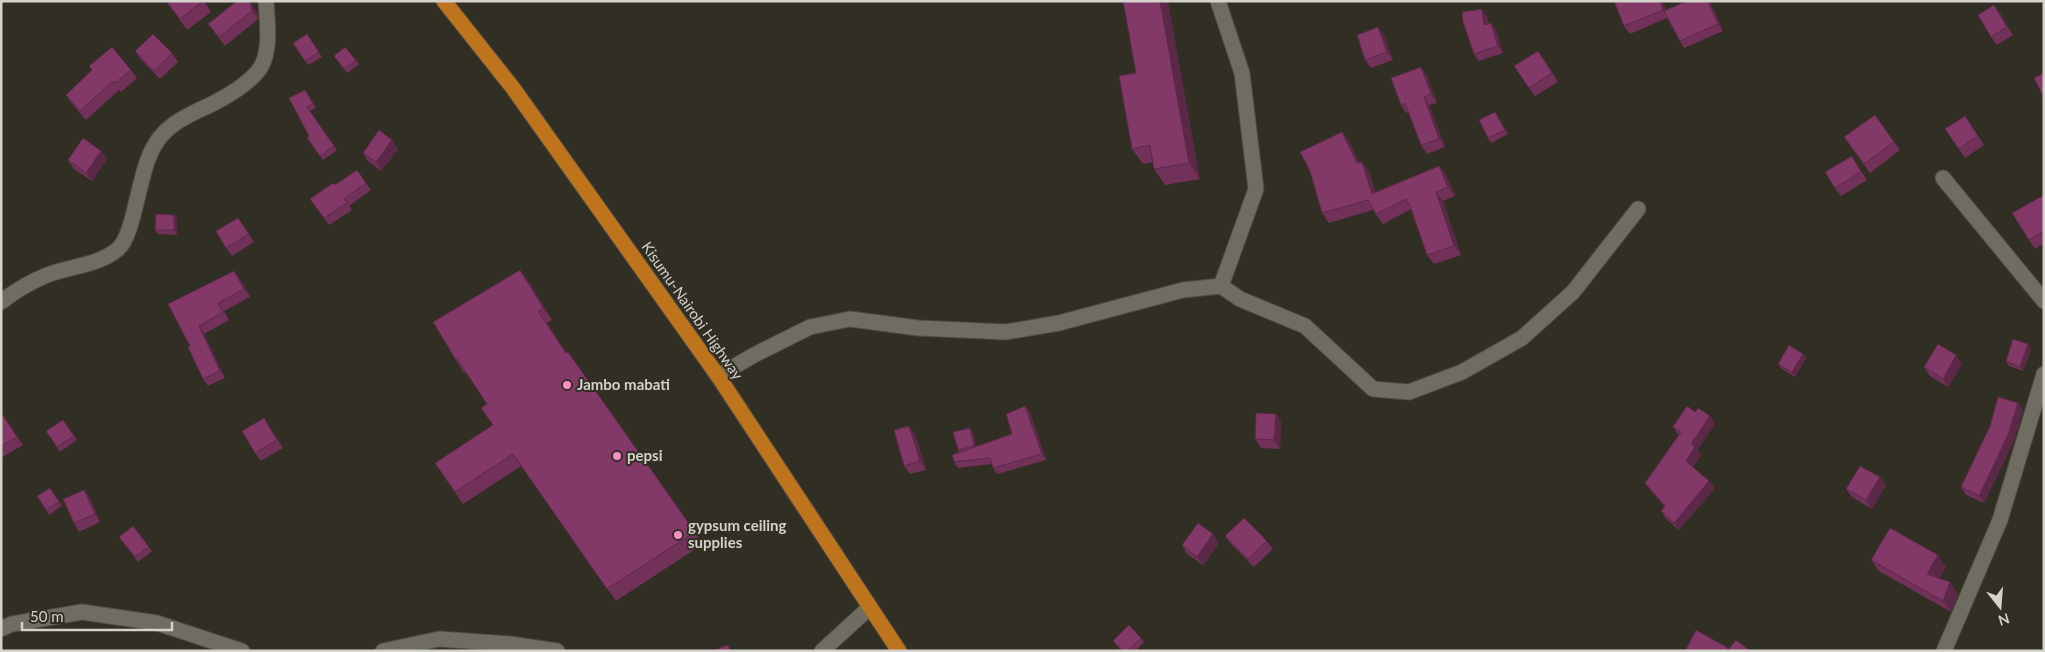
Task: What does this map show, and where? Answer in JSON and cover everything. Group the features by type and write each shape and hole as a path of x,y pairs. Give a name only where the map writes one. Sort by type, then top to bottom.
{"highway":[{"name":"Kisumu-Nairobi Highway","path":"444,1 513,88 718,376 898,651"}],"street":[{"path":"1,302 20,288 47,275 89,264 110,255 122,245 125,241 145,165 156,142 174,123 236,91 262,66 267,44 266,1"},
{"path":"1218,1 1242,73 1256,189 1221,286"},
{"path":"1943,178 2044,301"},
{"path":"718,376 754,355 810,327 850,319 918,328 1006,332 1059,323 1183,290 1221,286 1240,299 1305,326 1373,389 1409,392 1462,372 1522,338 1573,292 1638,209"},
{"path":"1944,651 2000,520 2044,374"},
{"path":"822,651 870,607"},
{"path":"1,629 12,624 82,612 157,623 242,651"},
{"path":"383,651 439,639 510,644 557,651"}],"building":[{"path":"166,1 203,1 180,19"},
{"path":"237,1 250,1 252,11 219,37 208,24"},
{"path":"1123,1 1160,1 1189,163 1154,169 1150,145 1132,149 1119,76 1136,73"},
{"path":"1614,1 1660,1 1663,10 1624,26"},
{"path":"1687,1 1708,1 1718,24 1680,41 1664,11"},
{"path":"1994,5 2007,27 1991,37 1978,15"},
{"path":"1482,9 1484,25 1491,23 1498,46 1474,54 1463,22 1462,12"},
{"path":"1378,27 1387,52 1365,60 1357,35"},
{"path":"153,34 172,53 154,71 135,51"},
{"path":"307,34 319,52 305,61 293,43"},
{"path":"112,47 131,70 115,83 113,81 80,111 66,95 92,70 89,66"},
{"path":"345,47 356,60 344,69 334,56"},
{"path":"1538,51 1552,73 1529,88 1514,66"},
{"path":"1421,67 1431,94 1424,97 1439,139 1421,145 1405,103 1401,105 1391,78"},
{"path":"2044,73 2044,98 2034,78"},
{"path":"305,90 313,104 307,107 334,146 320,156 307,138 309,136 289,98"},
{"path":"1495,112 1505,130 1488,138 1479,120"},
{"path":"1875,115 1894,142 1864,164 1844,137"},
{"path":"1965,116 1978,136 1959,149 1945,129"},
{"path":"379,130 392,140 376,162 363,153"},
{"path":"1342,132 1357,163 1362,162 1372,194 1439,166 1448,187 1436,192 1454,246 1427,255 1406,199 1376,214 1368,200 1322,213 1310,171 1300,152"},
{"path":"83,138 101,151 86,173 68,160"},
{"path":"1852,156 1861,172 1835,188 1825,172"},
{"path":"357,170 366,183 344,199 347,203 324,218 310,199 333,183 335,185"},
{"path":"2044,195 2044,231 2029,240 2012,213"},
{"path":"156,214 174,215 174,230 155,230"},
{"path":"238,218 249,234 226,248 216,231"},
{"path":"520,270 543,308 538,311 566,353 568,352 695,532 607,589 513,454 455,492 435,463 493,425 481,408 487,404 456,360 433,322"},
{"path":"234,271 244,289 218,303 223,312 199,326 220,371 203,379 188,347 190,346 168,304"},
{"path":"2013,339 2028,344 2020,367 2006,361"},
{"path":"1938,344 1956,355 1943,379 1924,367"},
{"path":"1789,345 1803,354 1792,372 1778,364"},
{"path":"1998,397 2018,403 2008,435 1979,496 1961,487 1990,426"},
{"path":"1025,406 1042,454 993,468 990,458 954,462 952,455 1012,434 1006,414"},
{"path":"1687,406 1695,412 1698,408 1710,416 1691,444 1695,447 1686,461 1709,481 1674,523 1661,511 1665,506 1645,483 1681,432 1673,427"},
{"path":"1256,413 1276,414 1274,440 1255,439"},
{"path":"1,415 17,437 1,446"},
{"path":"264,418 277,440 255,453 242,431"},
{"path":"63,420 74,436 57,447 46,431"},
{"path":"909,426 920,461 904,466 894,430"},
{"path":"970,428 974,446 958,450 953,432"},
{"path":"1860,466 1880,477 1866,500 1846,489"},
{"path":"50,488 59,502 46,510 37,496"},
{"path":"84,490 95,514 74,523 63,499"},
{"path":"1244,518 1267,541 1248,559 1225,536"},
{"path":"1198,523 1213,534 1197,557 1182,545"},
{"path":"133,526 149,547 135,557 119,537"},
{"path":"1890,528 1938,555 1927,574 1950,582 1943,601 1871,560"},
{"path":"1129,625 1141,638 1128,651 1123,651 1113,641"},
{"path":"1696,630 1728,648 1726,651 1685,651"},
{"path":"1736,640 1750,651 1727,651"},
{"path":"728,645 731,651 712,651"}],"place":[{"name":"Jambo mabati","path":"567,385"},
{"name":"pepsi","path":"617,456"},
{"name":"gypsum ceiling supplies","path":"678,535"}]}
